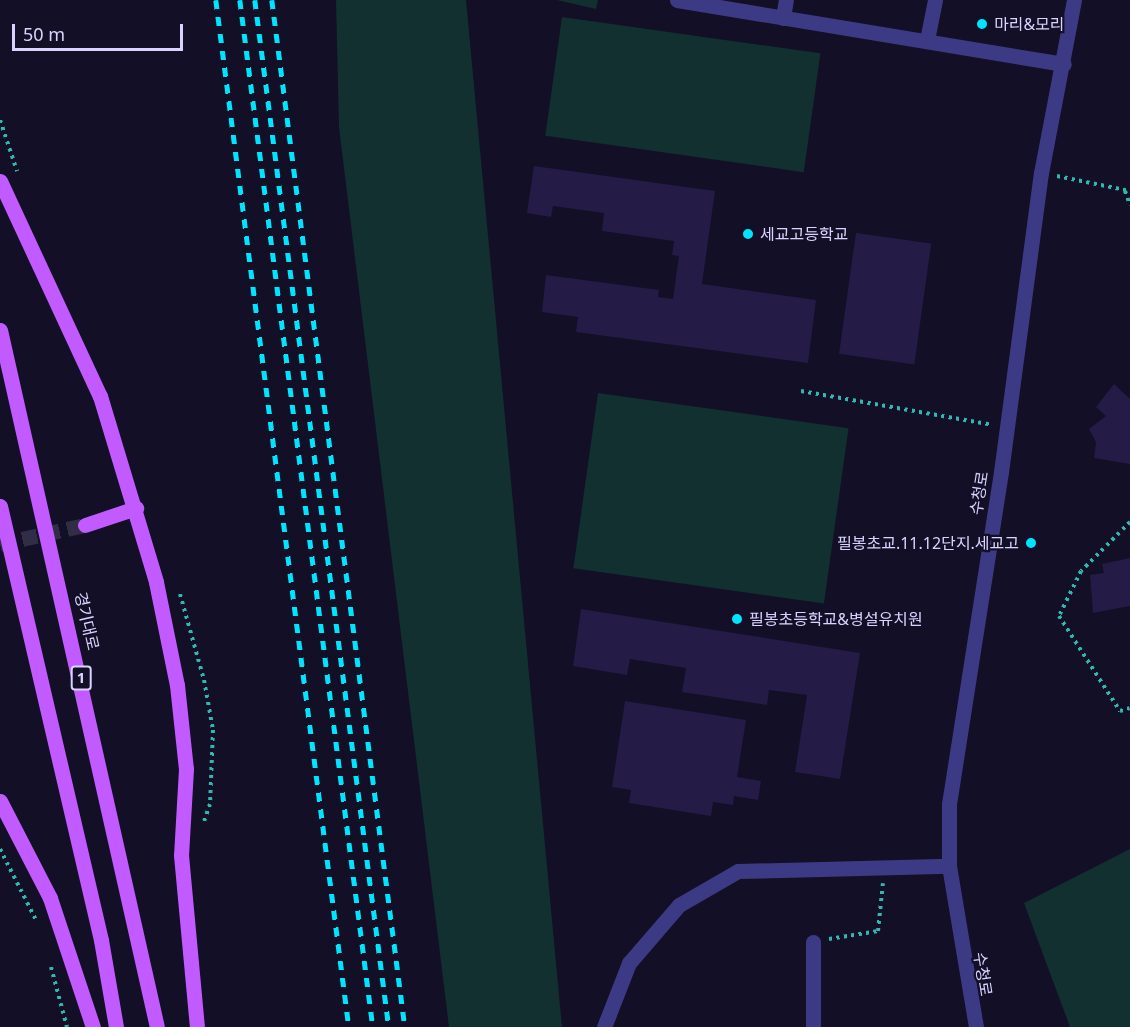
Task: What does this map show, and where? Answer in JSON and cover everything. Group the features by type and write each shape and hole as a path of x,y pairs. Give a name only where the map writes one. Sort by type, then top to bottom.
{"main road":[{"path":"0,181 100,396 136,508 177,686 186,769 181,855 197,1027"},
{"name":"경기대로","path":"0,330 157,1027"},
{"path":"0,506 98,928 116,1027"},
{"path":"85,525 136,508"},
{"path":"0,801 50,898 93,1027"}],"street":[{"path":"677,0 1064,64"},
{"path":"783,18 786,0"},
{"path":"927,40 935,0"},
{"name":"수청로","path":"976,1027 949,866 949,804 1007,427 1041,173 1064,64 1074,0"},
{"path":"604,1027 629,963 679,905 738,871 885,865 949,866"},
{"path":"813,942 813,1027"}],"path":[{"path":"1041,173 1128,191 1130,205"},
{"path":"801,391 1007,427"},
{"path":"1130,522 1081,571 1059,616 1120,711 1130,708"},
{"path":"0,849 37,922"},
{"path":"813,942 878,931 885,865"},
{"path":"50,964 67,1027"}],"green space":[{"path":"336,0 466,0 562,1027 449,1027 339,127"},
{"path":"557,0 598,0 596,9"},
{"path":"562,17 820,53 804,172 545,136"},
{"path":"598,393 849,428 824,603 573,568"},
{"path":"1130,849 1130,1027 1070,1027 1024,903"}],"building":[{"path":"534,166 715,191 702,284 816,300 808,363 576,332 578,317 542,312 546,275 659,290 658,297 673,299 679,256 672,255 674,241 602,231 604,213 553,206 551,217 527,213"},
{"path":"856,233 931,244 914,364 839,354"},
{"path":"1114,384 1130,399 1130,464 1094,458 1096,442 1089,429 1106,416 1096,407"},
{"path":"1130,558 1130,606 1093,613 1090,575 1104,573 1102,564"},
{"path":"581,609 860,653 840,779 795,772 807,695 769,690 767,705 682,692 686,668 630,659 627,675 573,666"},
{"path":"625,701 746,720 737,777 761,781 758,800 734,796 733,805 713,802 711,816 629,803 631,790 612,787"}],"tunnel":[{"path":"0,544 85,525"}],"railway":[{"path":"216,0 349,1027"},
{"path":"240,0 373,1027"},
{"path":"255,0 389,1027"},
{"path":"272,0 405,1027"}],"place":[{"name":"마리&모리","path":"982,24"},
{"name":"세교고등학교","path":"748,234"},
{"name":"필봉초교.11.12단지.세교고","path":"1031,543"},
{"name":"필봉초등학교&병설유치원","path":"737,619"}]}
